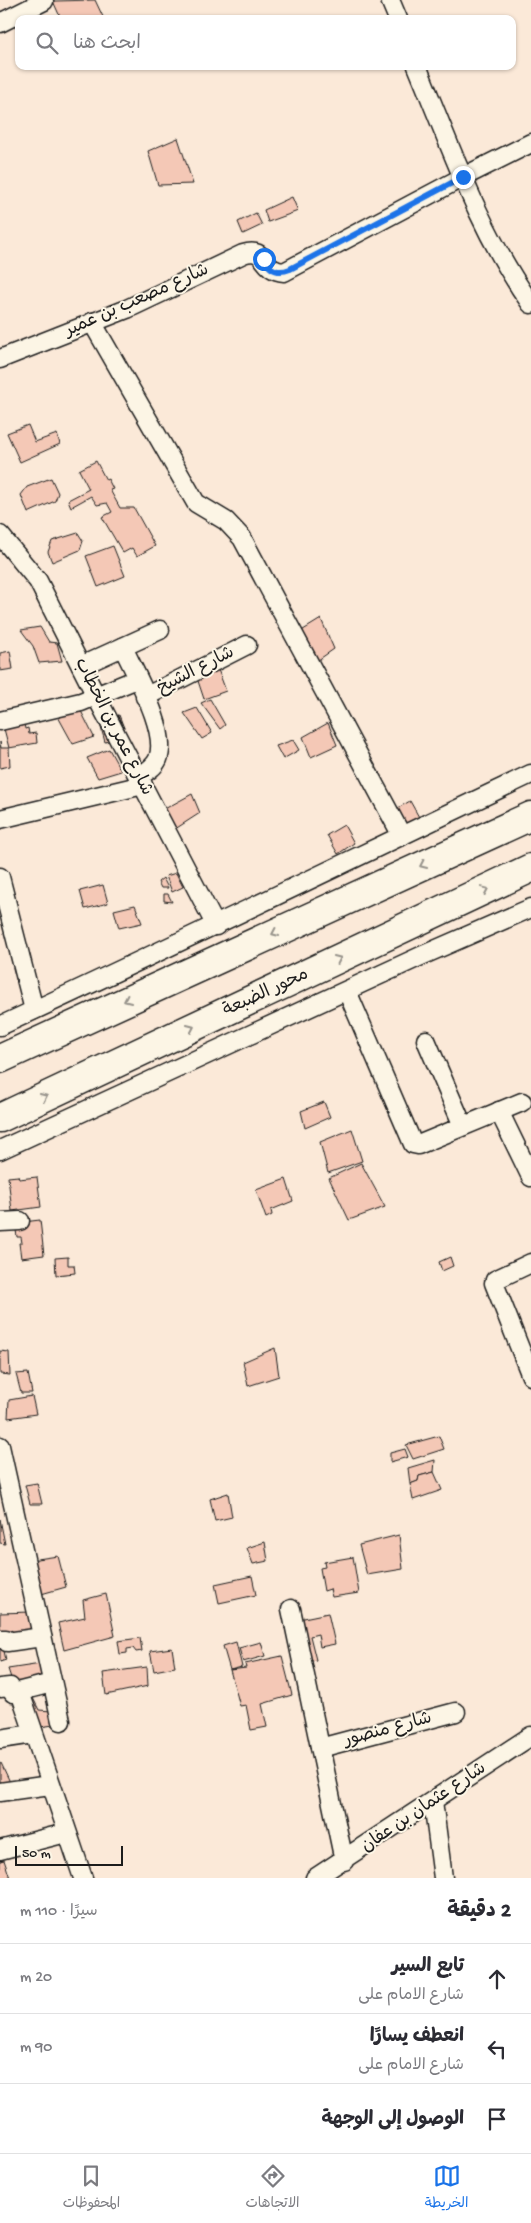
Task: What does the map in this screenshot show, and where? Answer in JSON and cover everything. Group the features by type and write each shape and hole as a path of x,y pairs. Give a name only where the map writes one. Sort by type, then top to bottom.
{"highway":[{"path":"0,1059 531,816"},
{"name":"محور الضبعة","path":"0,1118 531,868"}],"street":[{"path":"390,0 396,15"},
{"path":"16,15 44,1"},
{"path":"0,23 15,16"},
{"path":"420,70 477,214 506,267 531,304"},
{"path":"463,177 531,144"},
{"name":"شارع مصعب بن عمير","path":"0,359 127,309 243,254 254,252 260,255 269,267 275,271 284,272 463,177"},
{"path":"92,322 196,503 226,521 242,538 402,836"},
{"name":"شارع عمر بن الخطاب","path":"0,535 38,581 216,926"},
{"path":"81,666 160,630"},
{"name":"شارع الشيخ","path":"145,697 247,645"},
{"path":"0,819 140,781 152,768 160,750 158,729 123,647"},
{"path":"0,721 63,707 137,680"},
{"path":"0,1026 216,926 531,774"},
{"path":"0,878 34,1010"},
{"path":"0,1150 531,908"},
{"path":"347,991 412,1142 418,1145 522,1102"},
{"path":"426,1040 463,1126"},
{"path":"499,1111 531,1178"},
{"path":"0,1222 20,1221"},
{"path":"531,1264 495,1280 494,1283 531,1376"},
{"path":"0,1446 61,1721"},
{"path":"291,1610 344,1861"},
{"path":"0,1639 5,1639 8,1642 42,1637"},
{"path":"0,1688 10,1687 13,1693 52,1683"},
{"path":"20,1692 66,1833 83,1878"},
{"name":"شارع منصور","path":"320,1748 456,1712"},
{"path":"0,1739 34,1734"},
{"name":"شارع عثمان بن عفان","path":"315,1878 344,1861 531,1736"},
{"path":"0,1792 50,1785"},
{"path":"434,1801 443,1878"},
{"path":"0,1850 66,1833"}],"building":[{"path":"95,0 102,15 59,15 53,1"},
{"path":"178,138 193,184 158,185 148,151"},
{"path":"292,197 298,211 268,222 264,210"},
{"path":"256,213 262,225 243,234 238,222"},
{"path":"28,425 35,442 57,434 60,444 20,462 7,433"},
{"path":"96,461 106,480 108,479 113,489 110,490 120,508 134,508 155,546 137,556 132,548 123,553 102,517 112,512 107,503 97,505 91,496 71,507 68,500 89,489 79,470"},
{"path":"51,478 58,493 55,501 28,513 21,495 27,487"},
{"path":"78,533 83,541 80,550 52,562 48,552 52,541"},
{"path":"113,546 125,576 98,587 86,556"},
{"path":"321,619 334,649 311,665 295,635"},
{"path":"40,627 49,642 57,643 62,661 39,663 33,646 21,630"},
{"path":"10,651 13,669 0,671 0,653"},
{"path":"217,667 226,691 204,699 196,675"},
{"path":"210,699 225,725 220,729 201,703"},
{"path":"79,707 94,737 73,744 56,713"},
{"path":"197,708 212,733 202,739 184,713"},
{"path":"119,715 127,736 105,742 100,724"},
{"path":"23,718 25,729 28,728 29,734 36,733 37,743 9,748 2,721"},
{"path":"328,723 337,745 311,757 303,737"},
{"path":"293,740 299,750 283,759 276,746"},
{"path":"0,742 1,748 9,748 10,766 0,768"},
{"path":"109,749 121,771 98,778 87,758"},
{"path":"192,794 200,813 169,833 159,812"},
{"path":"410,801 420,819 403,829 393,811"},
{"path":"344,825 354,843 338,854 327,835"},
{"path":"176,873 183,887 172,892 166,876"},
{"path":"163,878 168,888 161,888 158,882"},
{"path":"103,885 108,903 85,909 80,891"},
{"path":"164,894 168,894 172,902 164,901"},
{"path":"135,905 142,923 119,928 114,910"},
{"path":"324,1102 330,1117 305,1128 301,1111"},
{"path":"352,1129 362,1161 328,1173 320,1142"},
{"path":"361,1163 385,1207 349,1220 329,1178"},
{"path":"18,1176 19,1179 37,1177 41,1207 12,1211 8,1177"},
{"path":"286,1179 293,1201 271,1210 272,1215 266,1218 256,1190"},
{"path":"40,1220 44,1255 21,1258 19,1243 22,1243 21,1237 17,1237 15,1223"},
{"path":"68,1257 68,1265 74,1265 75,1273 56,1275 55,1258"},
{"path":"450,1257 453,1266 442,1271 439,1262"},
{"path":"275,1348 279,1376 248,1386 243,1362"},
{"path":"0,1351 9,1352 10,1375 0,1374"},
{"path":"28,1373 32,1393 21,1393 16,1374"},
{"path":"32,1396 36,1414 8,1418 9,1400"},
{"path":"439,1436 444,1449 413,1459 406,1445"},
{"path":"405,1449 408,1457 390,1462 390,1453"},
{"path":"435,1460 434,1472 419,1476 418,1481 410,1484 408,1468"},
{"path":"434,1472 442,1490 413,1500 410,1484 418,1481 419,1476"},
{"path":"37,1483 42,1504 30,1504 25,1485"},
{"path":"228,1493 232,1517 215,1521 210,1499"},
{"path":"0,1519 5,1544 0,1543"},
{"path":"399,1535 403,1569 367,1575 359,1545"},
{"path":"265,1542 268,1561 253,1564 247,1548"},
{"path":"58,1556 66,1587 27,1598 17,1562"},
{"path":"353,1557 359,1593 332,1597 330,1589 324,1591 320,1568 325,1567 324,1562"},
{"path":"252,1576 256,1595 219,1603 215,1584"},
{"path":"106,1594 115,1636 64,1650 58,1623 85,1617 83,1600"},
{"path":"31,1612 34,1638 0,1632 0,1613"},
{"path":"328,1613 335,1644 320,1647 318,1634 310,1636 316,1660 308,1662 299,1619"},
{"path":"140,1638 142,1651 136,1652 133,1648 127,1649 127,1653 120,1654 118,1641"},
{"path":"0,1642 2,1642 6,1660 0,1662"},
{"path":"236,1642 242,1667 230,1670 223,1646"},
{"path":"261,1642 265,1656 243,1662 239,1648"},
{"path":"172,1648 175,1667 154,1671 150,1651"},
{"path":"282,1656 292,1695 262,1704 267,1727 251,1730 246,1705 240,1706 230,1670 246,1668 245,1664"},
{"path":"41,1664 45,1682 15,1690 8,1669"},
{"path":"147,1667 148,1686 106,1695 103,1673"},
{"path":"32,1696 39,1710 51,1711 53,1725 34,1728 25,1699"},
{"path":"1,1763 10,1782 0,1784"},
{"path":"4,1860 10,1878 0,1878 0,1861"}],"route":[{"path":"264,259 269,267 275,271 284,272 463,177"}]}
